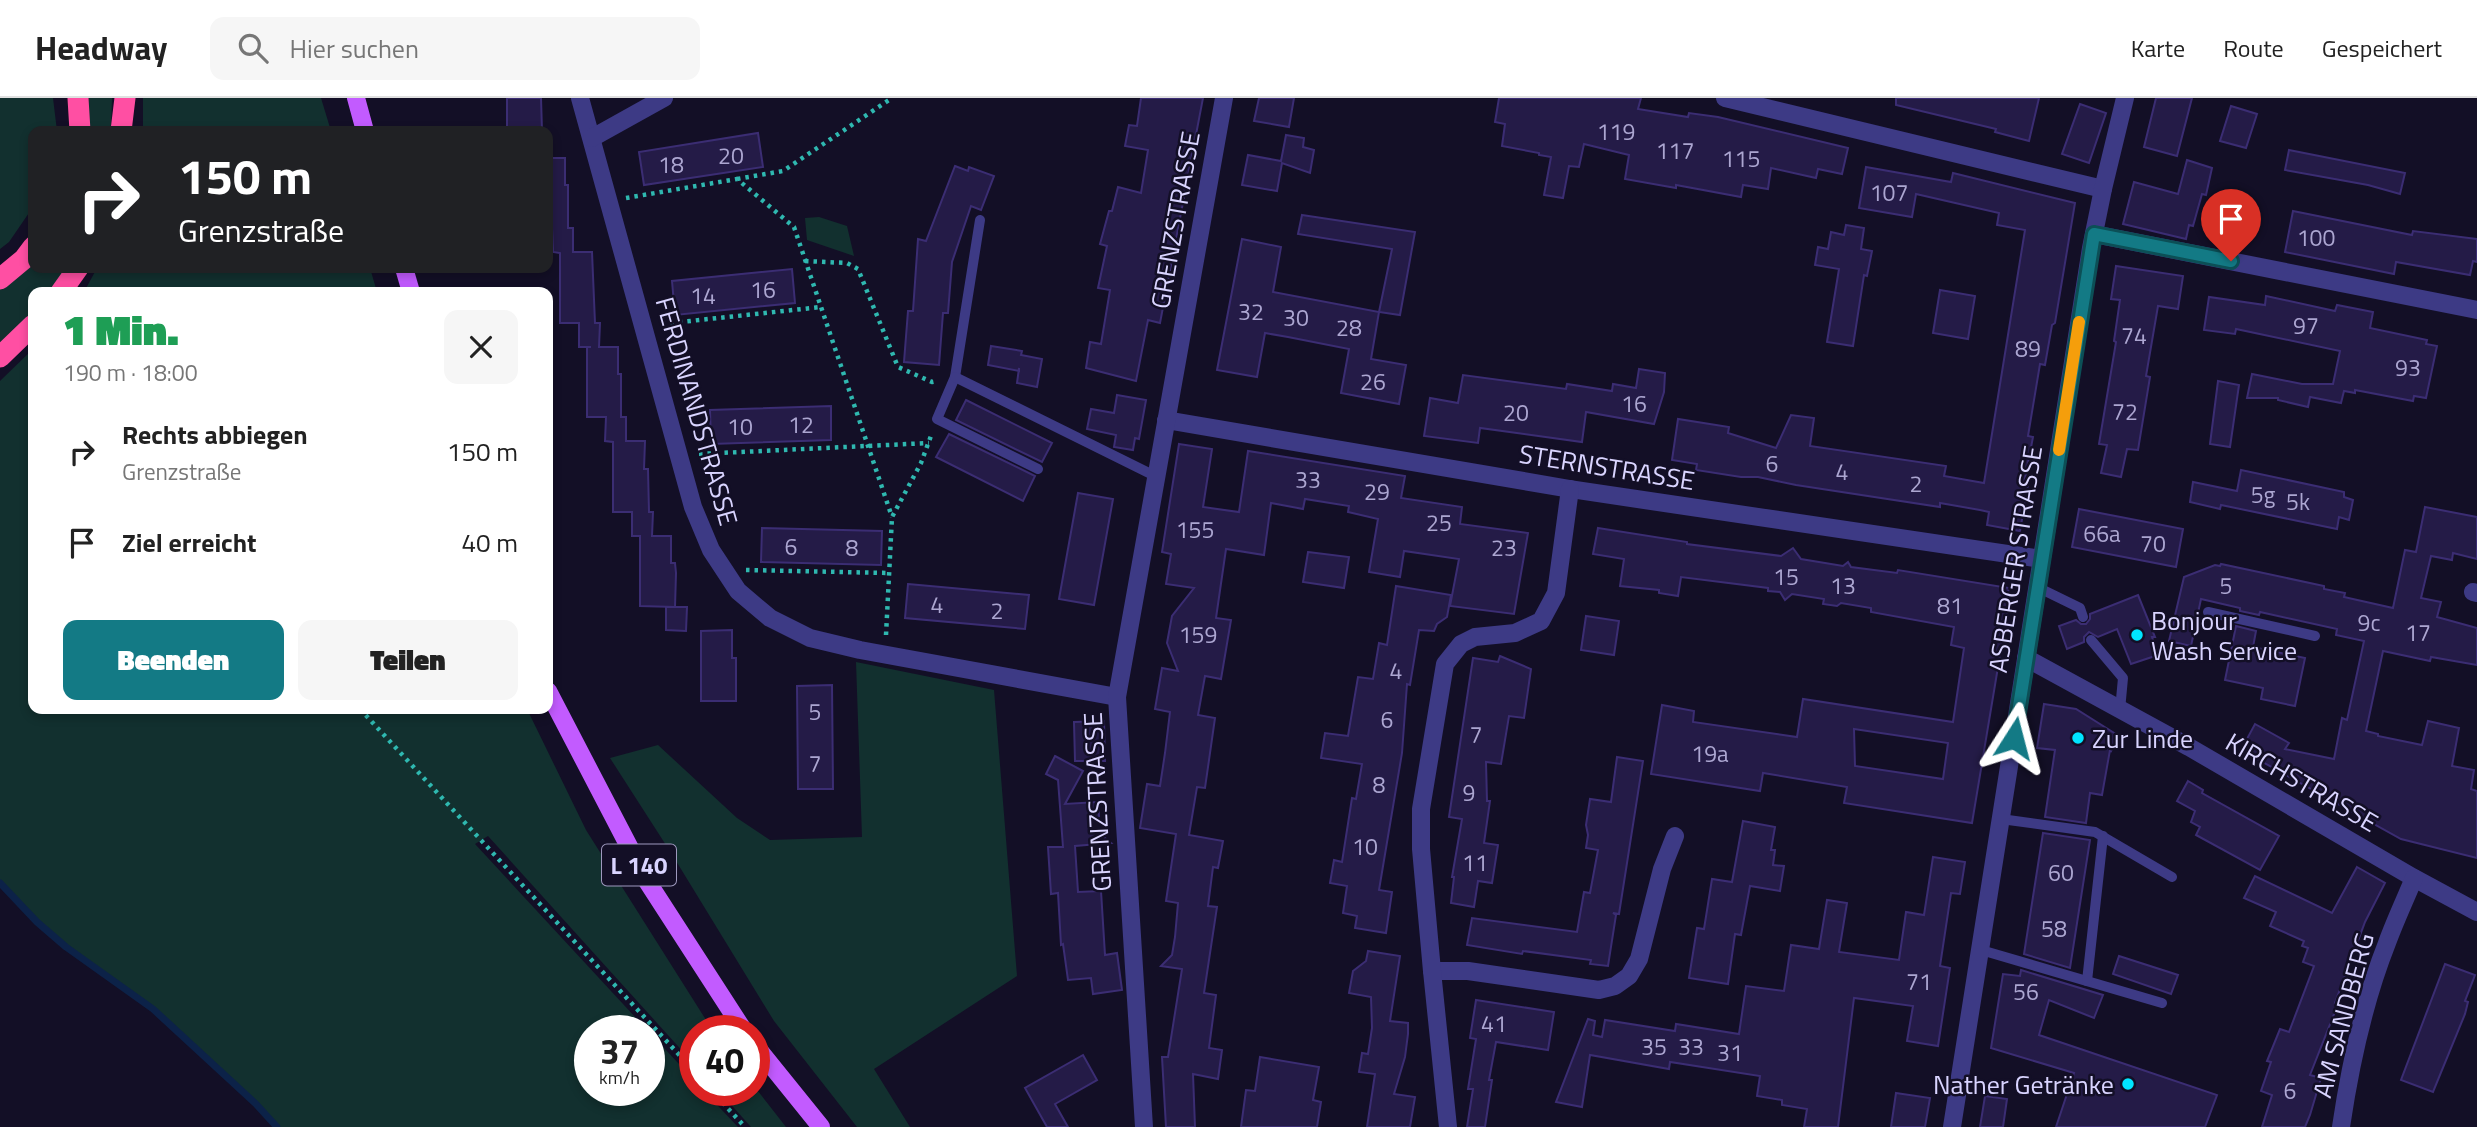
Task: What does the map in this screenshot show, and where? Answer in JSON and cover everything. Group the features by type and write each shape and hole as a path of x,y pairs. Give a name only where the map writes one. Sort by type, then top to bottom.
{"highway":[{"path":"78,98 80,126"},
{"path":"122,126 125,98"},
{"path":"0,279 28,254"},
{"path":"0,357 28,331"}],"main road":[{"path":"356,98 364,126"},
{"name":"L 140","path":"553,701 647,881 734,1015"},
{"path":"770,1064 821,1127"}],"street":[{"name":"FERDINANDSTRASSE","path":"580,98 693,507 711,550 738,591 770,618 810,638 1117,697"},
{"path":"592,138 664,98"},
{"name":"GRENZSTRASSE","path":"1144,1127 1117,697 1224,98"},
{"path":"1725,98 1777,104 2102,189"},
{"name":"ASBERGER STRASSE","path":"1952,1127 2092,241 2125,98"},
{"path":"2092,241 2477,310"},
{"name":"STERNSTRASSE","path":"1166,421 1570,489 2041,559"},
{"path":"1448,1127 1421,849 1421,809 1445,664 1461,644 1475,637 1515,633 1541,621 1556,593 1570,489"},
{"name":"KIRCHSTRASSE","path":"2026,658 2477,912"},
{"path":"1432,971 1468,971 1599,990 1615,986 1629,976 1639,959 1662,869 1675,836"},
{"name":"AM SANDBERG","path":"2341,1127 2356,1048 2372,987 2386,944 2414,878"}],"lane":[{"path":"980,220 955,377 937,419 1038,469"},
{"path":"955,377 1155,476"},
{"path":"2037,587 2080,608 2083,617"},
{"path":"2207,612 2315,636"},
{"path":"2091,639 2123,678 2120,710"},
{"path":"2001,819 2085,830 2103,836 2172,877"},
{"path":"2087,981 2103,836"},
{"path":"1981,950 2162,1003"}],"path":[{"path":"609,201 783,171 892,98"},
{"path":"737,179 794,227 892,517 885,654"},
{"path":"805,261 847,263 858,269 898,367 932,382 955,377"},
{"path":"643,326 821,307"},
{"path":"892,517 922,463 937,419"},
{"path":"679,455 929,443"},
{"path":"728,576 746,570 889,573"},
{"path":"365,714 679,1055"},
{"path":"726,1106 745,1127"}],"green space":[{"path":"0,98 53,98 56,126 28,126 28,214 9,242 0,249"},
{"path":"88,98 112,98 111,126 90,126"},
{"path":"143,98 321,98 329,126 143,126"},
{"path":"819,217 847,226 854,256 807,240 805,218"},
{"path":"28,267 28,273 63,273 54,287 28,287 28,316 0,346 0,289"},
{"path":"94,273 371,273 376,287 87,287"},
{"path":"28,354 28,714 529,714 586,830 703,1015 679,1015 679,1047 665,1032 665,1015 650,1015 488,836 475,844 633,1015 574,1015 574,1106 665,1106 665,1049 679,1064 679,1106 718,1106 738,1127 277,1127 256,1104 153,1009 66,947 0,884 0,381"},
{"path":"856,662 994,690 1017,976 874,1069 910,1127 857,1127 774,1021 610,758 658,745 737,818 770,840 862,837"},
{"path":"732,1106 770,1106 786,1127 751,1127"}],"building":[{"path":"507,98 541,98 542,126 507,126"},
{"path":"1141,98 1203,98 1160,323 1148,320 1136,381 1086,368 1090,342 1101,344 1110,290 1098,288 1107,246 1100,244 1109,211 1112,211 1118,187 1141,193 1148,150 1125,146 1129,125 1137,126"},
{"path":"1259,98 1294,98 1289,127 1254,121"},
{"path":"1499,98 1641,98 1638,109 1688,117 1689,113 1718,117 1848,148 1842,174 1818,169 1816,178 1771,168 1768,189 1743,185 1741,197 1625,179 1629,155 1584,144 1579,167 1569,166 1563,198 1544,195 1551,157 1502,146 1505,124 1495,122"},
{"path":"1896,98 2039,98 2029,141 1995,132 1996,129 1896,105"},
{"path":"2156,98 2192,98 2177,156 2144,147"},
{"path":"2080,104 2106,113 2089,163 2062,154"},
{"path":"2231,106 2257,114 2246,148 2220,141"},
{"path":"758,133 763,167 644,185 639,152"},
{"path":"1286,135 1304,138 1303,147 1314,150 1310,173 1282,163 1277,191 1242,185 1248,155 1281,161"},
{"path":"2289,150 2405,173 2400,194 2368,185 2285,170"},
{"path":"553,158 565,158 568,228 573,228 573,252 592,252 595,323 600,323 599,347 618,347 621,417 626,417 626,441 645,441 644,469 648,469 649,512 653,512 652,536 671,536 671,563 675,563 676,573 675,607 640,606 640,536 632,536 632,512 613,512 613,442 605,441 606,417 587,417 587,347 579,347 579,323 560,323 560,253 553,252"},
{"path":"2187,160 2212,168 2206,195 2202,194 2193,226 2189,225 2186,239 2123,224 2134,182 2178,194"},
{"path":"955,166 968,171 969,167 994,176 981,210 971,206 952,262 948,313 943,313 939,365 904,362 908,311 913,311 918,239 926,241"},
{"path":"1866,167 1951,182 1953,173 2075,203 2055,323 2052,325 2045,365 2040,364 2028,436 2033,437 2025,479 2029,479 2020,531 1987,525 1989,512 1980,510 1940,503 1940,507 1758,477 1696,470 1697,464 1672,460 1678,419 1729,427 1728,433 1776,448 1791,415 1814,418 1810,446 1946,466 1944,476 1984,483 2025,230 1997,225 1999,213 1916,194 1912,217 1859,208"},
{"path":"2293,211 2412,235 2413,231 2477,239 2477,262 2473,261 2470,275 2396,262 2394,274 2285,252"},
{"path":"1302,215 1415,232 1400,315 1379,312 1392,249 1298,234"},
{"path":"1846,225 1864,228 1861,249 1872,251 1867,276 1864,275 1853,346 1827,342 1839,269 1815,265 1818,247 1828,249 1831,232 1844,235"},
{"path":"1242,239 1281,247 1273,292 1379,312 1371,359 1406,365 1399,404 1341,393 1349,349 1288,337 1265,333 1257,377 1217,370"},
{"path":"2116,266 2183,276 2178,309 2158,306 2146,376 2150,377 2138,450 2127,449 2121,477 2101,473 2107,445 2099,444 2116,342 2120,300 2111,299"},
{"path":"792,269 795,303 675,315 672,281"},
{"path":"1940,290 1975,296 1968,339 1933,333"},
{"path":"2266,296 2335,311 2337,305 2373,312 2370,328 2427,340 2426,344 2437,346 2426,398 2414,396 2413,401 2355,390 2355,393 2344,391 2341,403 2310,397 2308,407 2278,398 2247,398 2252,374 2302,384 2333,384 2340,351 2236,329 2235,334 2204,330 2209,297 2265,305"},
{"path":"991,346 1022,351 1021,355 1042,359 1037,387 1017,383 1019,371 988,365"},
{"path":"1639,369 1665,373 1664,392 1654,424 1586,412 1582,442 1480,428 1478,443 1424,436 1430,398 1458,403 1463,375 1566,389 1567,384 1612,391 1613,384 1636,388"},
{"path":"2218,381 2239,385 2230,447 2210,444"},
{"path":"1117,395 1146,400 1139,439 1135,438 1133,450 1114,447 1116,435 1087,429 1091,409 1114,413"},
{"path":"966,400 1052,443 1042,462 956,420"},
{"path":"831,406 831,440 711,444 710,410"},
{"path":"949,434 1035,476 1023,501 936,457"},
{"path":"1179,444 1212,449 1203,507 1239,512 1248,451 1405,476 1401,498 1462,507 1460,524 1528,533 1514,614 1450,606 1459,559 1404,551 1400,577 1369,572 1378,519 1348,512 1349,506 1305,499 1303,509 1271,503 1264,555 1226,549 1216,618 1231,620 1221,679 1205,676 1198,715 1215,718 1205,788 1197,787 1189,835 1223,841 1218,868 1213,867 1208,906 1217,907 1204,993 1216,995 1209,1048 1222,1050 1218,1079 1193,1074 1195,1127 1166,1127 1162,1057 1168,1057 1182,969 1161,966 1172,955 1175,937 1178,903 1166,901 1176,834 1140,828 1147,784 1160,786 1165,753 1170,712 1155,709 1162,668 1178,671 1167,643 1172,616 1194,588 1166,584 1171,554 1162,552"},
{"path":"2241,470 2344,492 2344,497 2353,500 2349,520 2339,517 2337,529 2221,505 2220,509 2190,502 2193,482 2237,491"},
{"path":"1078,493 1113,499 1094,605 1059,599"},
{"path":"2425,507 2477,517 2477,559 2453,553 2452,560 2431,556 2421,598 2441,602 2437,617 2477,628 2477,665 2431,657 2430,661 2383,651 2366,731 2422,745 2428,721 2459,728 2452,766 2474,770 2471,789 2477,791 2477,858 2401,839 2241,750 2255,724 2289,743 2285,749 2334,759 2342,718 2347,720 2364,641 2336,635 2337,629 2260,612 2259,615 2240,611 2240,608 2201,599 2191,646 2169,641 2184,577 2221,564 2324,586 2324,589 2345,593 2344,597 2393,608 2405,550 2416,552"},
{"path":"2079,509 2183,529 2176,567 2072,547"},
{"path":"762,528 882,531 881,565 761,562"},
{"path":"1598,528 1687,544 1781,556 1793,548 1801,559 1843,566 1848,562 1851,567 1897,573 1898,570 2009,588 1972,823 1844,803 1847,787 1763,773 1760,791 1651,774 1662,705 1694,711 1693,722 1797,737 1803,699 1953,722 1964,648 1951,645 1954,627 1871,612 1871,608 1841,603 1837,606 1823,604 1824,599 1792,594 1785,600 1780,592 1768,591 1768,588 1681,577 1678,596 1659,593 1659,590 1620,586 1624,559 1593,554","holes":["1854,729 1948,743 1943,779 1855,766"]},
{"path":"1308,552 1349,557 1344,588 1303,582"},
{"path":"908,584 1029,595 1025,629 905,618"},
{"path":"1396,586 1451,595 1447,617 1437,624 1434,631 1419,630 1410,685 1407,684 1402,753 1379,890 1392,892 1386,933 1355,928 1357,916 1343,913 1347,886 1330,883 1334,860 1342,862 1352,798 1356,799 1362,764 1321,758 1325,733 1348,736 1358,677 1373,679 1379,643 1387,645"},
{"path":"2138,595 2155,637 2152,637 2158,655 2131,664 2117,629 2098,637 2089,632 2084,637 2084,642 2067,649 2059,626 2076,620 2086,624 2090,614"},
{"path":"666,607 687,607 686,631 666,630"},
{"path":"1586,616 1619,621 1614,655 1581,650"},
{"path":"2236,626 2256,631 2253,647 2305,658 2295,706 2261,699 2263,688 2225,680"},
{"path":"732,630 732,658 736,658 736,701 701,701 701,631"},
{"path":"1500,656 1531,669 1524,718 1509,716 1501,764 1486,762 1487,801 1490,801 1484,843 1498,845 1492,883 1478,881 1474,907 1451,903 1452,877 1462,819 1449,817 1473,658 1498,662"},
{"path":"832,685 833,789 798,789 797,686"},
{"path":"2044,704 2076,709 2119,736 2110,750 2102,795 2090,793 2086,823 2045,817 2055,750 2037,748"},
{"path":"1104,721 1105,761 1075,761 1074,722"},
{"path":"1055,756 1083,771 1065,804 1098,802 1099,816 1089,825 1111,843 1075,846 1078,892 1101,891 1105,955 1117,953 1122,990 1093,994 1091,978 1068,980 1063,944 1061,945 1058,893 1051,894 1048,847 1063,847 1058,780 1046,774"},
{"path":"1617,757 1643,761 1619,914 1613,913 1616,915 1608,966 1590,964 1591,960 1523,951 1522,954 1467,945 1472,918 1577,932 1584,892 1590,893 1598,850 1586,848 1590,799 1611,802"},
{"path":"2188,781 2203,790 2202,793 2279,836 2260,870 2196,835 2200,827 2191,822 2195,811 2177,801"},
{"path":"1743,821 1775,827 1771,850 1775,850 1773,865 1784,866 1780,891 1750,886 1741,935 1735,934 1728,984 1689,978 1697,928 1704,929 1712,879 1732,882"},
{"path":"2043,833 2090,840 2070,968 2024,954"},
{"path":"1933,857 1965,862 1960,894 1951,893 1940,966 1950,968 1938,1046 1907,1041 1913,1006 1854,998 1838,1127 1804,1127 1807,1109 1782,1105 1782,1100 1757,1096 1760,1076 1670,1062 1669,1069 1590,1055 1582,1107 1556,1102 1588,1019 1595,1021 1593,1035 1602,1037 1605,1020 1675,1031 1676,1024 1739,1034 1746,986 1784,991 1791,945 1819,949 1827,900 1847,903 1839,952 1899,960 1906,912 1924,915"},
{"path":"2357,867 2385,883 2365,922 2335,1003 2338,1004 2310,1075 2321,1078 2310,1115 2305,1127 2262,1127 2272,1095 2261,1091 2271,1062 2267,1061 2280,1029 2289,1032 2314,966 2303,962 2308,948 2302,946 2304,941 2270,926 2276,912 2244,898 2255,876 2332,913"},
{"path":"1368,951 1400,956 1390,1021 1408,1023 1408,1034 1405,1057 1394,1094 1415,1097 1410,1127 1367,1127 1375,1074 1359,1072 1362,1053 1368,1054 1372,1028 1371,997 1349,993 1353,971 1366,961"},
{"path":"2119,956 2178,975 2171,994 2113,974"},
{"path":"2445,964 2475,975 2465,1001 2468,1002 2465,1014 2433,1092 2401,1080"},
{"path":"2021,970 2103,995 2094,1018 2049,1000 2039,1035 2217,1095 2205,1127 2056,1127 2074,1073 1991,1048 2003,974 2020,976"},
{"path":"1476,1000 1554,1012 1548,1050 1496,1042 1485,1127 1467,1127 1473,1089 1468,1089 1476,1039 1470,1038"},
{"path":"1083,1055 1097,1080 1055,1104 1068,1127 1047,1127 1025,1088"},
{"path":"1260,1057 1319,1067 1313,1100 1321,1102 1317,1127 1241,1127 1246,1090 1255,1091"},
{"path":"1896,1093 1930,1098 1925,1127 1891,1127"},
{"path":"1985,1096 2007,1099 2003,1127 1980,1127"}],"waterway":[{"path":"0,883 37,922 66,947 153,1009 256,1104 277,1127"}],"slow traffic":[{"path":"2059,450 2079,322"}],"place":[{"name":"Bonjour Wash Service","path":"2137,635"},
{"name":"Zur Linde","path":"2078,738"},
{"name":"Nather Getränke","path":"2128,1084"}],"route":[{"path":"2014,738 2094,234 2231,261"}]}
